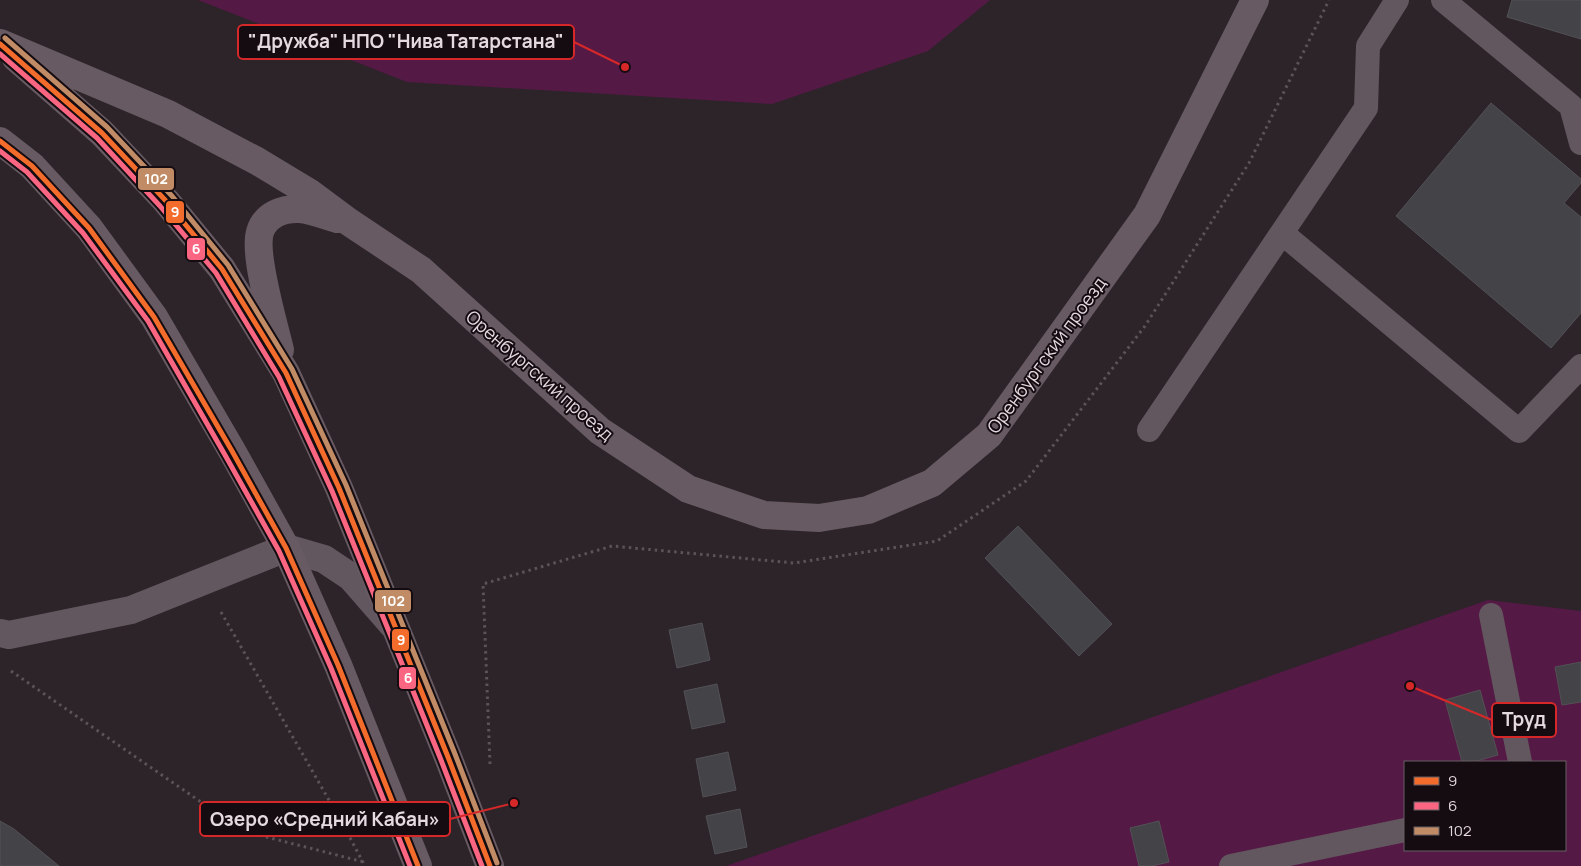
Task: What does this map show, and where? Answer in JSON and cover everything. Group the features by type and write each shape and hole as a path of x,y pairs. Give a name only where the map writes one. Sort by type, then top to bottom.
{"main road":[{"name":"Оренбургский проезд","path":"0,43 168,114 257,161 310,193 349,222 421,270 600,431 688,489 764,515 819,518 868,510 932,483 988,435 1147,215 1256,0"},
{"path":"0,43 102,133 166,201 222,269 286,373 339,488 490,866"},
{"path":"0,141 32,166 89,228 154,317 286,548 338,665 418,866"},
{"path":"286,373 260,262 259,233 267,218 281,211 300,209 349,222"}],"street":[{"path":"0,633 9,635 130,610 286,548 324,559 352,577 395,627"}],"lane":[{"path":"1149,430 1366,108 1368,46 1397,0"},
{"path":"1443,0 1571,106 1581,143"},
{"path":"1282,233 1519,430 1581,366"},
{"path":"1491,615 1520,761"},
{"path":"1231,866 1404,830"}],"path":[{"path":"490,772 483,584 612,546 794,563 936,541 1026,481 1145,326 1249,164 1329,0"},
{"path":"221,612 364,864"},
{"path":"8,669 243,831 364,864"}],"shaded area":[{"path":"198,0 990,0 928,51 772,104 407,82"},
{"path":"1488,600 1581,611 1581,866 726,866"}],"building":[{"path":"1512,0 1581,0 1581,39 1507,17"},
{"path":"1491,103 1581,179 1581,183 1564,203 1581,217 1581,313 1551,348 1396,216"},
{"path":"1018,526 1112,624 1079,656 985,558"},
{"path":"702,623 710,660 677,668 669,630"},
{"path":"1581,662 1581,702 1562,705 1555,667"},
{"path":"717,684 725,722 692,729 684,691"},
{"path":"1480,690 1498,755 1477,761 1462,761 1445,700"},
{"path":"728,752 736,790 703,797 696,759"},
{"path":"740,809 747,847 715,854 706,816"},
{"path":"0,821 14,829 59,866 0,866"},
{"path":"1159,821 1169,862 1152,866 1139,866 1130,828"}],"transit line":[{"name":"102","path":"5,38 107,127 172,196 228,265 292,369 346,485 497,863"},
{"name":"9","path":"0,44 102,133 166,201 222,269 286,373 339,488 490,866"},
{"name":"6","path":"0,54 97,138 160,206 216,273 279,377 332,491 482,866"},
{"name":"9","path":"0,141 32,166 89,228 154,317 232,451 286,548 338,665 418,866"},
{"name":"6","path":"0,151 27,172 83,233 148,321 225,455 279,551 331,668 410,866"}],"place":[{"name":"\"Дружба\" НПО \"Нива Татарстана\"","path":"625,67"},
{"name":"Труд","path":"1410,686"},
{"name":"Озеро «Средний Кабан»","path":"514,803"}]}
